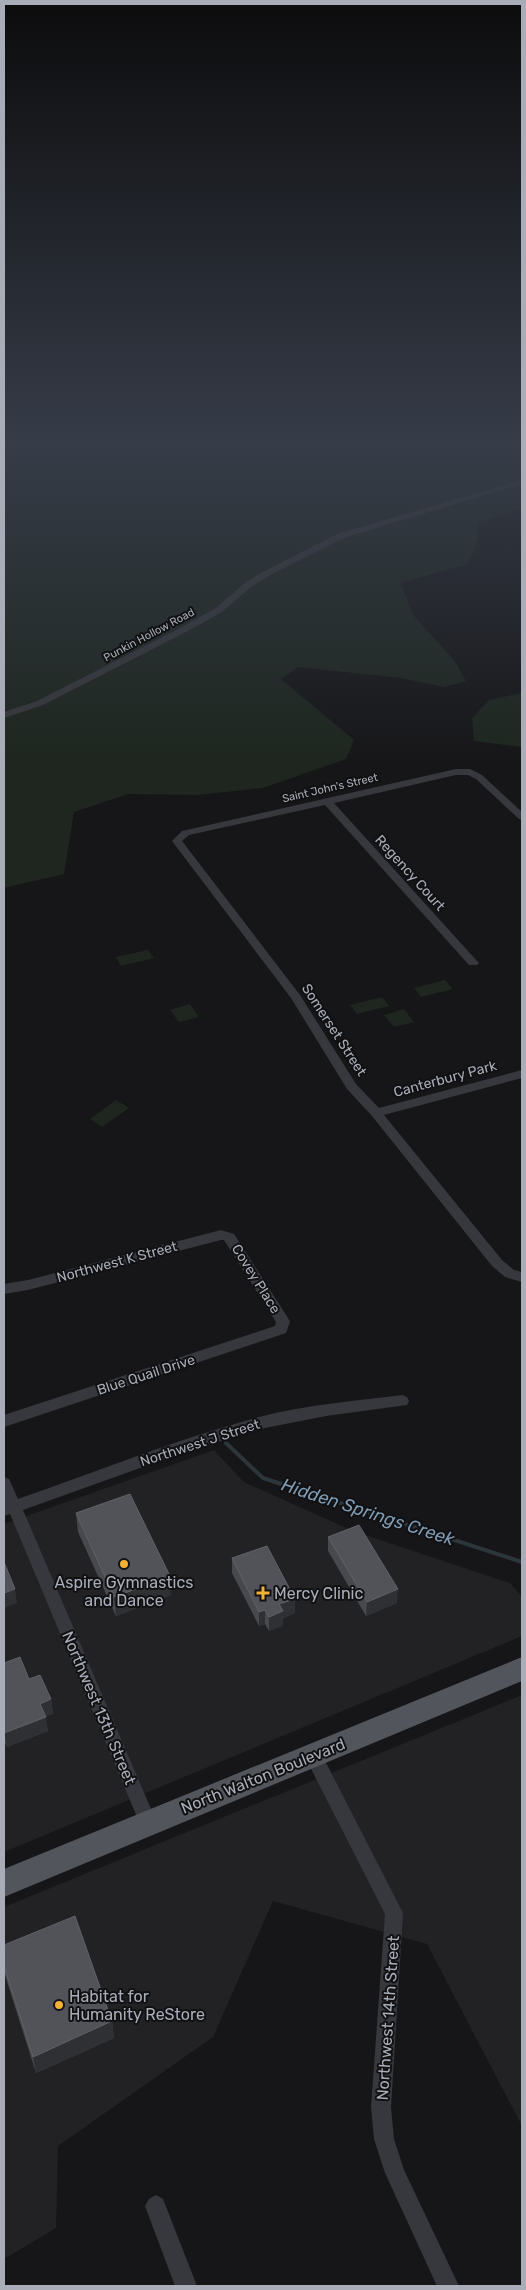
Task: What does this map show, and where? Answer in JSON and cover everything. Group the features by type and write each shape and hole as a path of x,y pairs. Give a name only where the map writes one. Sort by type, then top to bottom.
{"main road":[{"name":"North Walton Boulevard","path":"4,1883 522,1669"}],"street":[{"name":"Punkin Hollow Road","path":"4,715 40,703 183,630 219,610 249,584 313,549"},
{"name":"Saint John's Street","path":"186,833 456,772 470,772 479,777 522,817"},
{"name":"Regency Court","path":"327,801 473,963"},
{"name":"Somerset Street","path":"186,833 177,841 180,846 296,997 351,1086 376,1113 497,1263 510,1274 522,1277"},
{"name":"Canterbury Park","path":"376,1113 522,1074"},
{"name":"Northwest K Street","path":"4,1289 36,1283 221,1235 229,1236"},
{"name":"Covey Place","path":"229,1236 283,1322"},
{"name":"Blue Quail Drive","path":"4,1421 270,1334 281,1329 283,1322"},
{"name":"Northwest J Street","path":"9,1508 178,1449 260,1423 326,1410 402,1401"},
{"name":"Northwest 13th Street","path":"4,1483 9,1508 148,1823"},
{"name":"Northwest 14th Street","path":"313,1755 394,1913 381,2107 384,2139 395,2173 448,2286"},
{"path":"156,2206 186,2286"}],"shaded area":[{"path":"4,549 475,549 468,564 400,583 414,616 454,660 466,681 444,687 401,678 298,667 281,679 354,740 346,759 263,788 198,795 128,794 74,812 64,874 4,888"},
{"path":"522,693 522,747 474,741 472,718 489,700"},
{"path":"148,950 154,958 121,966 116,957"},
{"path":"445,980 453,989 421,997 414,988"},
{"path":"382,997 389,1006 357,1014 350,1005"},
{"path":"190,1004 199,1017 179,1022 170,1010"},
{"path":"404,1009 414,1022 394,1027 384,1015"},
{"path":"116,1100 129,1108 102,1127 90,1119"},
{"path":"214,1450 244,1482 353,1531 510,1583 522,1597 522,1636 4,1852 4,1524"},
{"path":"522,1695 522,2126 427,1944 273,1901 213,2037 58,2146 56,2228 4,2259 4,1907"}],"building":[{"name":"Aspire Gymnastics and Dance","path":"130,1494 170,1576 114,1597 76,1513"},
{"path":"359,1525 398,1589 367,1602 328,1537"},
{"name":"Mercy Clinic","path":"267,1546 295,1599 279,1604 283,1611 269,1617 265,1610 259,1612 232,1558"},
{"path":"4,1562 15,1589 4,1593"},
{"path":"20,1657 29,1679 40,1675 51,1699 40,1704 46,1717 4,1733 4,1663"},
{"name":"Habitat for Humanity ReStore","path":"75,1916 112,2021 33,2057 4,1966 4,1945"}],"waterway":[{"name":"Hidden Springs Creek","path":"226,1443 263,1478 522,1562"}],"place":[{"name":"Aspire Gymnastics and Dance","path":"124,1564"},
{"name":"Mercy Clinic","path":"263,1593"},
{"name":"Habitat for Humanity ReStore","path":"59,2005"}]}
